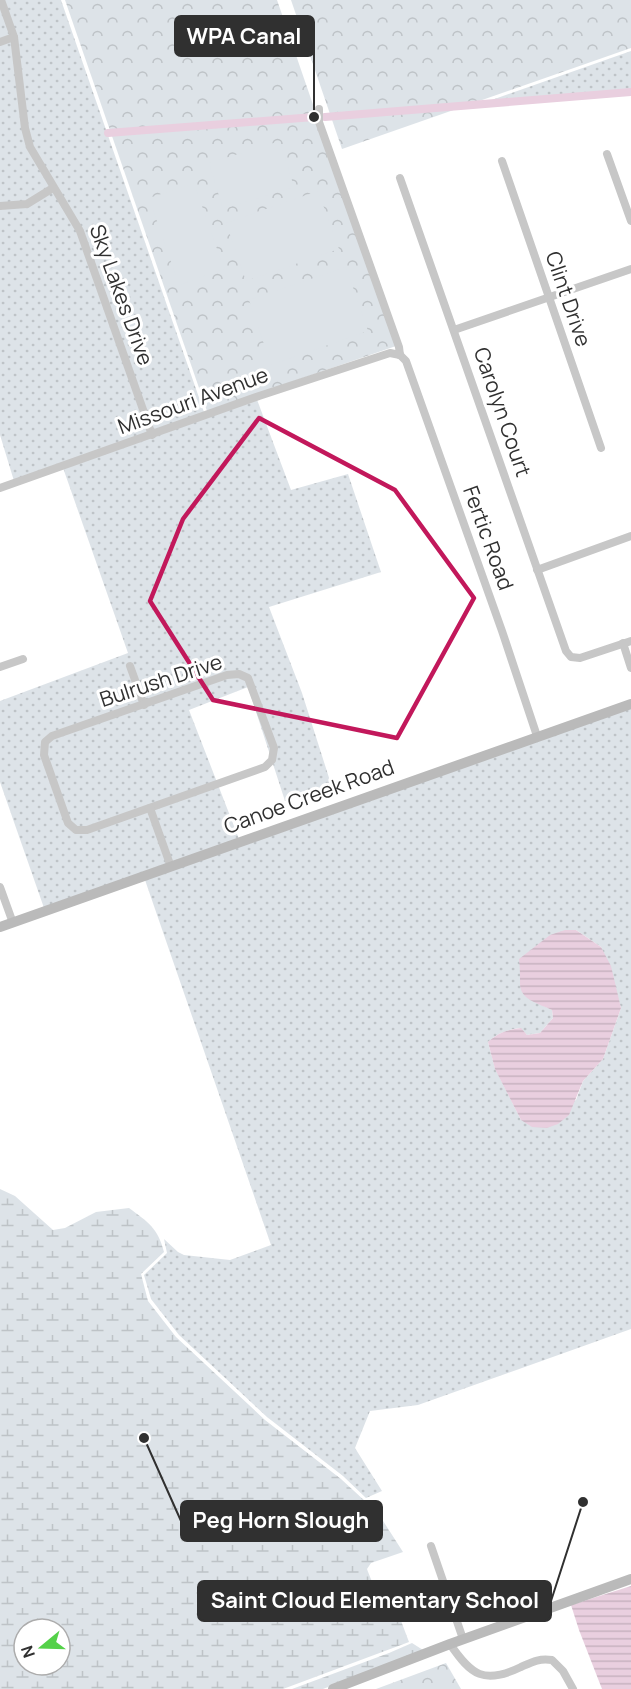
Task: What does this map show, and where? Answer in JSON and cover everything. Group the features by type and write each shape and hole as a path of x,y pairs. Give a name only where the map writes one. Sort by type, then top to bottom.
{"main road":[{"name":"Canoe Creek Road","path":"0,927 631,704"},
{"path":"333,1689 463,1639 631,1579"}],"street":[{"name":"Sky Lakes Drive","path":"1,0 14,37 25,128 30,147 80,231 152,435"},
{"path":"0,42 14,37"},
{"name":"Fertic Road","path":"319,109 319,122 399,346 400,355 406,361 537,736"},
{"path":"607,154 631,221"},
{"name":"Clint Drive","path":"502,161 602,448"},
{"name":"Carolyn Court","path":"400,178 566,651 572,657 580,658 627,642"},
{"path":"0,206 27,204 54,188"},
{"path":"454,330 631,269"},
{"name":"Missouri Avenue","path":"0,488 260,396 390,353 400,355"},
{"path":"537,570 631,536"},
{"path":"627,642 631,668"},
{"path":"0,667 23,659"},
{"path":"130,666 144,705"},
{"name":"Bulrush Drive","path":"239,674 248,678 274,748 272,760 265,767 150,808 87,830 76,830 68,823 44,755 45,742 52,736 227,675 239,674"},
{"path":"150,808 171,867"},
{"path":"0,886 12,923"},
{"path":"431,1545 463,1639"},
{"path":"450,1644 466,1665 473,1672 481,1675 501,1675 535,1660 552,1660 563,1671 573,1689"}],"highlighted area":[{"path":"259,418 395,490 474,598 397,738 213,700 150,601 183,519"}],"green space":[{"path":"0,0 61,0 204,412 256,397 291,490 348,474 381,572 269,607 302,693 331,784 285,801 248,687 189,710 239,839 44,908 0,782 0,701 128,653 62,465 14,481 0,435"},
{"path":"65,0 277,0 396,346 207,411"},
{"path":"291,0 631,0 631,48 342,149"},
{"path":"631,51 631,91 486,102"},
{"path":"280,141 294,187 223,209 209,163"},
{"path":"194,183 224,269 179,285 149,198"},
{"path":"318,191 339,249 246,281 226,223"},
{"path":"346,267 368,331 271,365 249,300"},
{"path":"631,708 631,1329 418,1405 370,1411 355,1448 382,1491 366,1498 343,1476 267,1417 179,1335 151,1299 144,1275 167,1253 164,1239 184,1255 230,1260 271,1245 145,880","holes":["576,930 601,947 621,1008 603,1059 583,1081 576,1100 521,1120 495,1068 488,1042 500,1034 520,1028 527,1035 540,1033 553,1018 552,1010 542,1005 520,985 522,975"]},
{"path":"0,1189 15,1196 53,1230 65,1228 96,1212 129,1208 142,1217 159,1237 164,1252 141,1274 148,1301 176,1337 265,1420 341,1479 378,1513 403,1552 371,1563 367,1569 375,1587 392,1597 409,1642 283,1689 0,1689"},
{"path":"412,1643 423,1650 323,1689 292,1689 389,1653"},
{"path":"446,1663 461,1689 376,1689"}],"shaded area":[{"path":"565,930 576,930 601,947 611,966 621,1008 603,1059 583,1081 569,1115 558,1124 547,1128 532,1127 521,1120 495,1069 488,1042 507,1031 521,1028 527,1035 540,1033 553,1018 552,1010 523,994 520,984 519,959 550,935"},
{"path":"631,1586 631,1689 602,1689 571,1605"}],"waterway":[{"path":"325,117 631,92"},
{"path":"108,133 314,117"}],"place":[{"name":"WPA Canal","path":"314,117"},
{"name":"Peg Horn Slough","path":"144,1438"},
{"name":"Saint Cloud Elementary School","path":"583,1502"}]}
